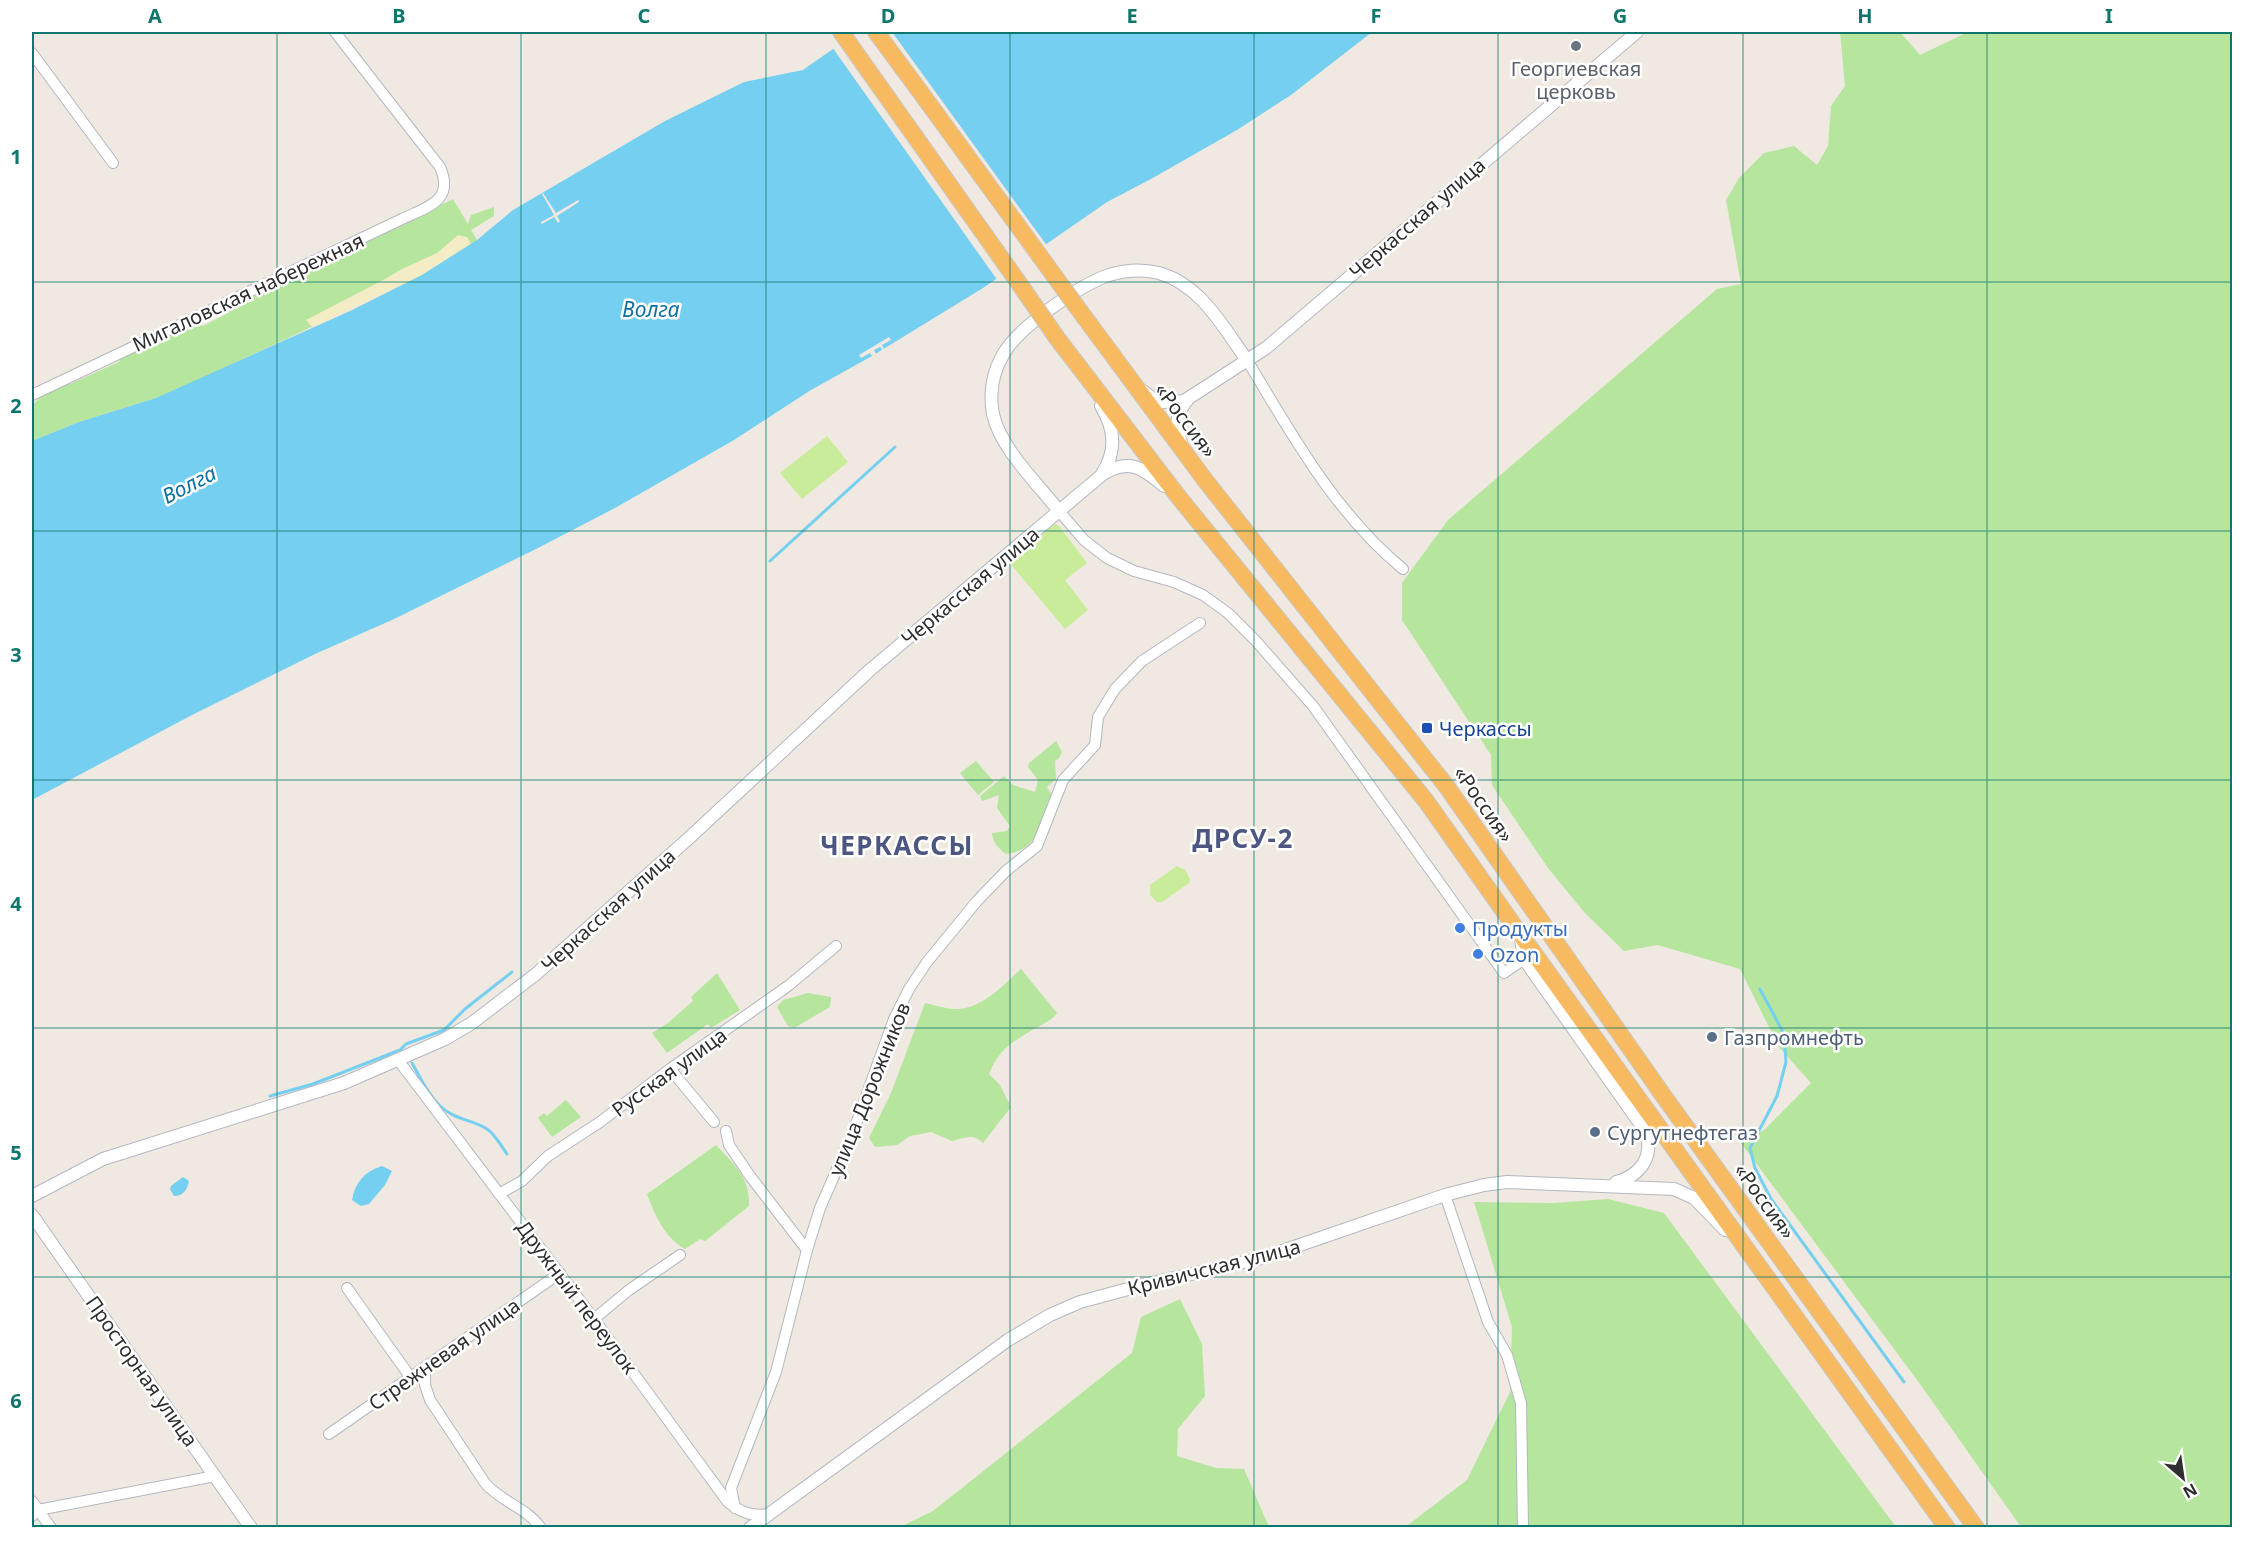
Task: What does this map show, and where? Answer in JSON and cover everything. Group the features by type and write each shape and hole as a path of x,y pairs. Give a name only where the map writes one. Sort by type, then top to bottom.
{"highway":[{"path":"841,32 1072,358 1181,500 1426,801 1947,1527"},
{"name":"«Россия»","path":"876,32 1205,480 1447,787 1665,1098 1976,1527"}],"street":[{"name":"Мигаловская набережная","path":"32,395 435,203 440,198 445,188 440,167 335,32"},
{"name":"Черкасская улица","path":"1100,340 1143,391 1152,398 1169,403 1190,398 1266,348 1637,32"},
{"path":"32,53 113,163"},
{"path":"1403,569 1378,548 1332,495 1285,424 1247,360 1197,294 1179,282 1159,273 1139,270 1108,276 1039,318 1017,338 1003,355 993,382 992,406 996,424 1004,440 1084,540 1107,558 1134,571 1184,586 1203,595 1228,613 1313,706 1504,973 1524,958"},
{"name":"Черкасская улица","path":"1072,358 1111,427 1112,453 1097,479"},
{"path":"1190,398 1178,415 1178,433 1205,480"},
{"name":"Черкасская улица","path":"32,1196 103,1159 344,1083 466,1027 536,974 689,838 870,669 1097,479 1116,468 1137,467 1144,470 1181,500"},
{"name":"улица Дорожников","path":"735,1508 731,1488 776,1372 820,1208 852,1135 894,1018 909,989 927,962 977,901 1006,871 1037,846 1063,780 1095,745 1098,717 1115,689 1142,661 1200,623"},
{"path":"1520,934 1524,958 1643,1126 1647,1135 1648,1153 1641,1169 1627,1179 1603,1186"},
{"name":"Русская улица","path":"499,1194 522,1181 548,1156 600,1122 669,1069 788,986 836,946"},
{"name":"Дружный переулок","path":"398,1060 735,1508"},
{"path":"669,1069 714,1122"},
{"path":"726,1131 729,1145 750,1176 807,1250"},
{"name":"Кривичская улица","path":"750,1527 1008,1340 1060,1311 1100,1295 1262,1258 1470,1188 1507,1182 1668,1188 1685,1192 1698,1202 1750,1255"},
{"path":"1445,1196 1488,1322 1507,1355 1521,1403 1523,1527"},
{"name":"Просторная улица","path":"32,1215 251,1527"},
{"path":"594,1319 629,1290 680,1255"},
{"name":"Стрежневая улица","path":"329,1434 560,1273"},
{"path":"347,1288 411,1378"},
{"path":"425,1368 425,1384 430,1400 485,1483 493,1493 527,1512 541,1527"},
{"path":"34,1509 215,1476"},
{"path":"735,1508 754,1515 768,1514"},
{"path":"34,1509 51,1527"}],"green space":[{"path":"1840,32 1900,32 1920,55 1968,32 2232,32 2232,1527 2021,1527 1920,1384 1741,1143 1764,1130 1811,1083 1779,1047 1740,969 1658,945 1624,951 1584,912 1548,868 1492,785 1491,755 1402,620 1402,583 1448,520 1717,289 1741,284 1726,200 1739,178 1764,153 1794,146 1817,165 1828,146 1831,106 1845,86"},
{"path":"453,199 468,224 471,215 494,207 494,216 471,230 477,240 422,275 203,378 156,398 79,422 32,441 32,405 41,393 61,384 70,384 119,362 121,356 193,322 203,326 230,312 236,305"},
{"path":"827,436 848,462 802,499 780,473"},
{"path":"1055,524 1059,526 1087,563 1065,580 1088,610 1065,629 1009,562"},
{"path":"1056,741 1062,752 1055,761 1056,779 1047,787 1053,797 1042,826 1025,847 1017,852 1006,854 996,845 992,833 1007,831 1010,826 997,808 999,795 982,801 980,796 1004,776 1013,785 1035,792 1038,780 1028,767 1029,763"},
{"path":"976,761 994,782 978,795 960,773"},
{"path":"1177,866 1185,870 1190,879 1189,883 1162,902 1157,902 1150,895 1150,885"},
{"path":"1021,969 1057,1013 1007,1047 993,1066 989,1074 1000,1085 1011,1107 983,1143 972,1137 952,1141 931,1132 910,1136 897,1145 875,1147 869,1138 891,1093 925,1003 953,1009 972,1006 990,996"},
{"path":"717,973 740,1010 711,1028 708,1024 667,1053 652,1033 668,1023 693,1001 691,997"},
{"path":"808,993 831,997 830,1007 794,1028 788,1026 777,1007 783,1000"},
{"path":"566,1100 581,1117 552,1137 538,1118 544,1113 547,1116"},
{"path":"716,1145 735,1165 744,1179 749,1196 749,1206 705,1241 700,1239 685,1249 666,1232 647,1194"},
{"path":"1608,1199 1664,1213 1896,1527 1404,1528 1467,1480 1510,1392 1512,1327 1474,1202 1554,1203"},
{"path":"1180,1299 1202,1344 1205,1396 1178,1429 1177,1456 1216,1468 1244,1469 1269,1527 900,1527 933,1511 1132,1353 1141,1317"}],"sand":[{"path":"458,235 467,237 471,244 422,275 316,326 311,326 306,320 437,253"}],"water":[{"name":"Волга","path":"857,32 1372,32 1291,95 1237,130 1107,202 983,288 872,356 811,390 734,440 615,508 536,549 192,715 32,800 32,441 79,422 156,398 350,311 422,275 477,240 513,210 665,121 744,82 803,70"},
{"path":"382,1166 392,1171 385,1185 369,1204 361,1206 352,1200 362,1178"},
{"path":"183,1177 189,1181 187,1187 182,1194 174,1196 170,1189 171,1186"}],"pier":[{"path":"852,32 892,32 1048,247 998,281 832,47"},
{"path":"543,193 556,213 578,200 579,202 557,216 560,221 558,223 554,217 542,224 541,222 554,215"},
{"path":"889,337 891,340 882,345 883,350 880,347 874,350 876,354 872,356 870,353 861,358 859,355"}],"waterway":[{"path":"770,561 895,447"},
{"path":"270,1096 313,1084 444,1030 465,1009 512,972"},
{"path":"1760,989 1784,1034 1786,1062 1777,1096 1750,1148 1755,1168 1771,1199 1904,1382"},
{"path":"412,1063 428,1091 440,1106 452,1115 476,1123 490,1131 507,1154"}],"place":[{"name":"Георгиевская церковь","path":"1576,46"},
{"name":"Черкассы","path":"1427,728"},
{"name":"Продукты","path":"1460,928"},
{"name":"Ozon","path":"1478,954"},
{"name":"Газпромнефть","path":"1712,1037"},
{"name":"Сургутнефтегаз","path":"1595,1132"}],"district":[{"name":"ДРСУ-2","path":"1243,838"},
{"name":"ЧЕРКАССЫ","path":"897,845"}]}
